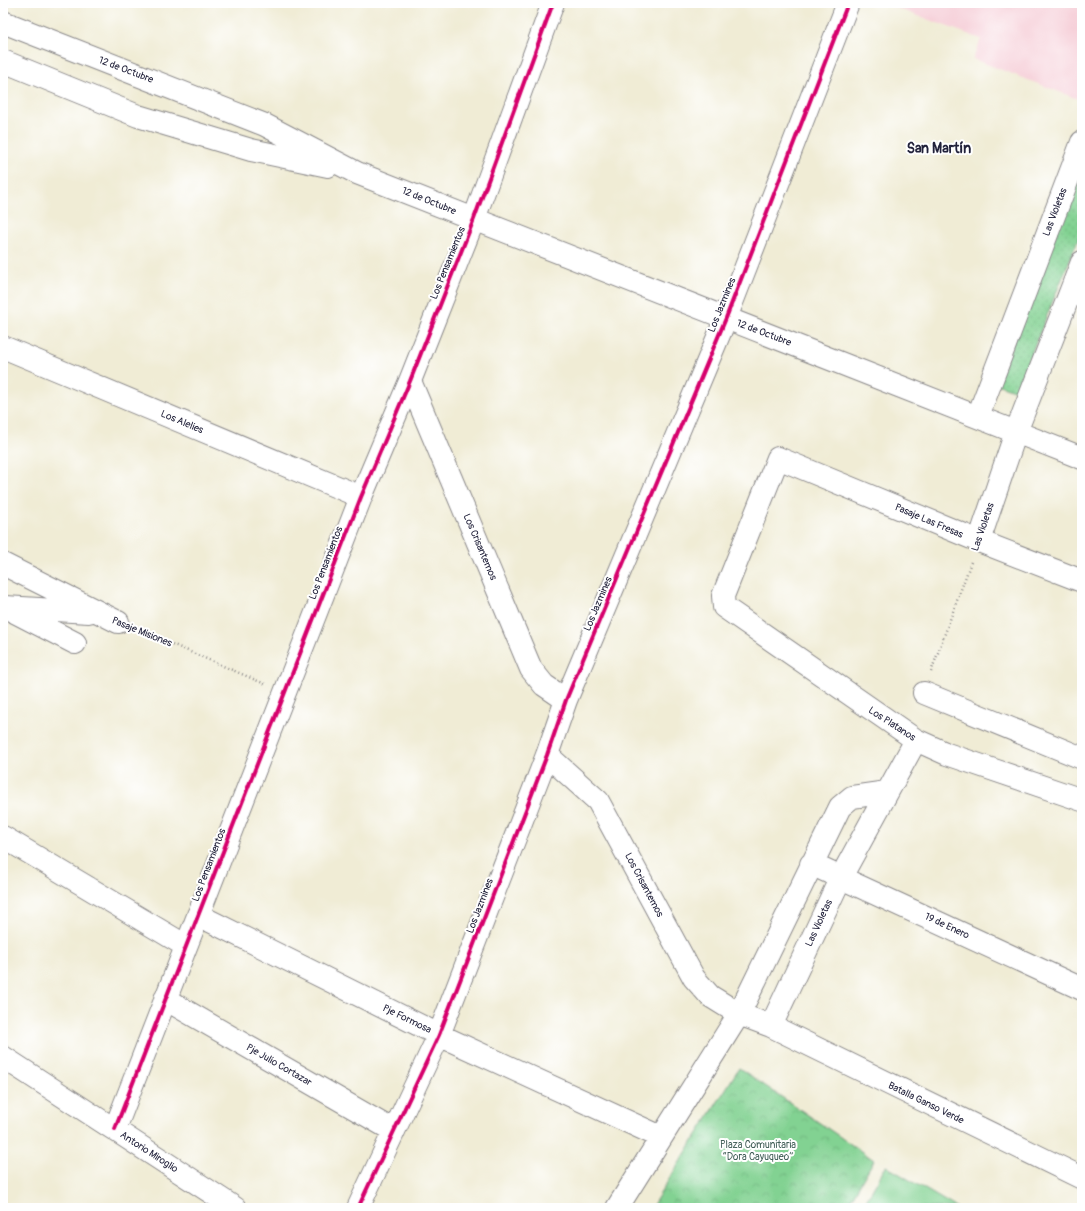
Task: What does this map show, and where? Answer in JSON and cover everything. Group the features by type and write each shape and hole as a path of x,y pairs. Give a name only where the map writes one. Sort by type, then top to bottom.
{"street":[{"name":"Los Pensamientos","path":"115,1129 360,497 410,380 474,219 554,3"},
{"name":"Los Jazmines","path":"358,1208 439,1035 547,755 566,700 726,318 848,3"},
{"name":"12 de Octubre","path":"3,22 265,125 357,172 1082,458"},
{"name":"12 de Octubre","path":"3,61 138,116 251,150 357,172"},
{"name":"Las Violetas","path":"978,416 1078,163 1082,142"},
{"name":"Las Violetas","path":"979,541 1016,432 1082,262"},
{"name":"Los Alelies","path":"3,347 360,497"},
{"name":"Los Crisantemos","path":"410,380 531,669 544,685 566,700"},
{"name":"Pasaje Las Fresas","path":"724,607 723,596 778,458 979,541 1082,581"},
{"name":"Pasaje Misiones","path":"3,564 118,622"},
{"path":"4,606 97,612"},
{"path":"4,606 75,644"},
{"name":"Los Platanos","path":"724,607 916,740 947,754 1082,800"},
{"path":"924,693 1082,758"},
{"name":"Las Violetas","path":"771,1026 841,877 916,740"},
{"name":"Los Crisantemos","path":"547,755 598,801 694,978 710,996 739,1014"},
{"path":"617,1208 739,1014 840,807 852,797 887,792"},
{"path":"3,837 186,946"},
{"name":"19 de Enero","path":"811,864 1082,989"},
{"name":"Pje Formosa","path":"198,915 439,1035 662,1137"},
{"name":"Pje Julio Cortazar","path":"165,999 394,1131"},
{"path":"739,1014 771,1026"},
{"name":"Batalla Ganso Verde","path":"771,1026 1082,1178"},
{"name":"Antorio Miroglio","path":"3,1057 235,1208"}],"shaded area":[{"path":"883,3 1082,3 1082,89 1078,99 973,59 981,39"}],"green space":[{"path":"1079,174 1082,175 1082,230 1016,391 997,384"},
{"name":"Plaza Comunitaria “Dora Cayuqueo”","path":"739,1068 874,1160 846,1208 651,1208"},
{"path":"886,1166 957,1208 862,1208"}],"cycle path":[{"path":"115,1129 361,497 410,381 474,219 553,3"},
{"path":"358,1208 439,1035 547,755 566,700 726,318 848,3"}],"district":[{"name":"San Martín","path":"939,148"}]}
